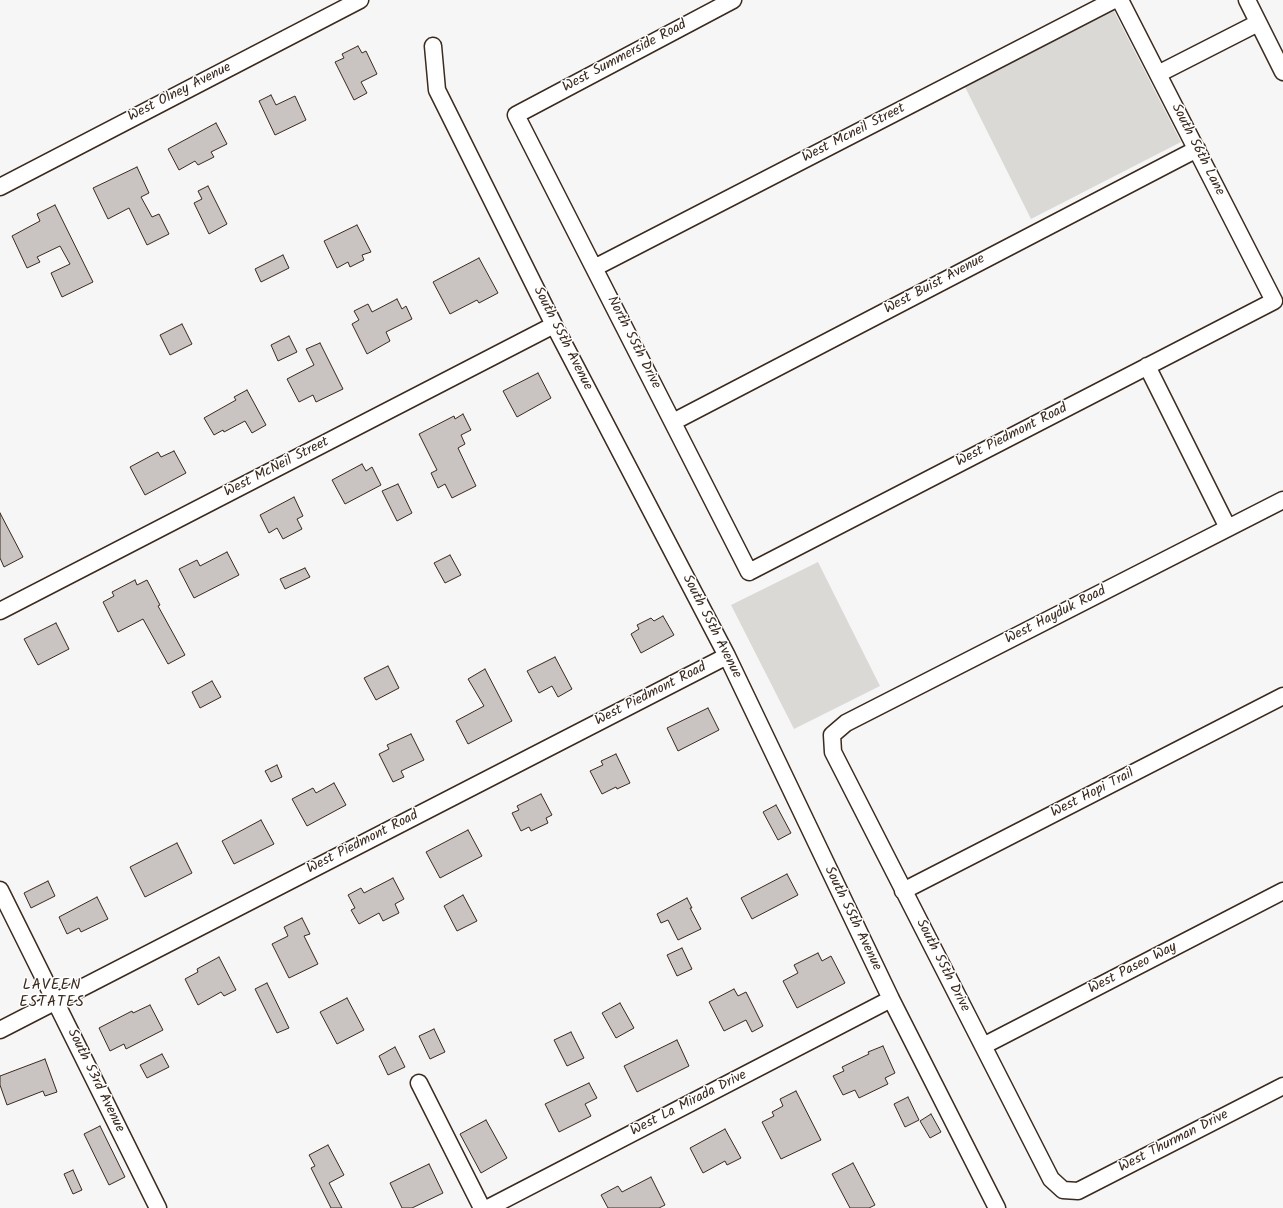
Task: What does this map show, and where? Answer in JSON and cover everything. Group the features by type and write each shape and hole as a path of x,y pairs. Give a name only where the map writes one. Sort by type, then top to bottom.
{"street":[{"name":"West Olney Avenue","path":"0,186 360,0"},
{"name":"West Summerside Road","path":"516,114 733,0"},
{"name":"West Mcneil Street","path":"594,268 1114,0"},
{"name":"South 56th Lane","path":"1120,0 1274,301"},
{"path":"1247,0 1283,72"},
{"path":"1158,74 1258,23"},
{"name":"South 55th Avenue","path":"432,46 437,90 554,325 727,656 891,999 997,1208"},
{"name":"North 55th Drive","path":"516,114 749,572"},
{"name":"West Buist Avenue","path":"673,422 1197,148"},
{"name":"West Piedmont Road","path":"749,572 1274,301"},
{"name":"West McNeil Street","path":"0,612 554,325"},
{"path":"1147,366 1228,528"},
{"name":"West Hayduk Road","path":"832,735 846,723 1283,500"},
{"name":"West Piedmont Road","path":"0,1030 727,656"},
{"name":"West Hopi Trail","path":"903,891 1283,696"},
{"name":"South 55th Drive","path":"832,735 833,752 903,891 1051,1179 1063,1190"},
{"name":"South 53rd Avenue","path":"0,890 158,1208"},
{"name":"West Paseo Way","path":"983,1046 1283,891"},
{"name":"West La Mirada Drive","path":"490,1207 891,999"},
{"path":"419,1083 490,1207"},
{"name":"West Thurman Drive","path":"1063,1190 1078,1191 1283,1086"}],"shaded area":[{"path":"1114,11 1181,142 1031,219 965,87"},
{"path":"818,562 880,686 794,729 731,605"}],"building":[{"path":"358,46 362,53 366,51 377,74 361,82 367,93 354,100 335,62 344,58 342,54"},
{"path":"271,95 276,105 295,96 306,120 275,135 259,101"},
{"path":"216,123 227,144 211,152 214,157 198,165 195,161 179,170 168,149"},
{"path":"137,167 149,193 141,197 152,217 159,214 169,234 147,245 129,208 108,219 93,188"},
{"path":"208,186 227,224 209,234 194,203 202,199 198,191"},
{"path":"55,205 93,282 62,297 51,273 70,264 60,246 37,257 40,262 27,268 12,236 40,221 37,214"},
{"path":"357,225 371,252 362,255 364,260 350,267 348,262 337,268 324,241"},
{"path":"283,255 289,268 261,282 255,269"},
{"path":"479,258 498,293 479,303 477,300 450,314 433,282"},
{"path":"397,299 402,309 406,306 412,319 386,332 390,341 367,354 352,324 359,320 354,311 368,304 372,312"},
{"path":"182,324 192,344 170,355 160,335"},
{"path":"289,336 297,352 278,361 271,345"},
{"path":"320,343 343,389 316,402 313,395 299,402 287,379 314,365 306,349"},
{"path":"538,373 551,398 517,417 503,391"},
{"path":"247,390 266,425 252,433 245,421 224,432 223,430 214,435 204,418 236,400 234,397"},
{"path":"463,414 471,430 461,435 465,444 458,448 476,486 452,498 445,484 438,488 431,473 437,470 419,434 454,416 455,419"},
{"path":"174,451 186,473 145,495 130,467 158,452 161,457"},
{"path":"362,464 366,471 372,467 381,485 345,504 332,480"},
{"path":"398,484 412,513 397,521 382,491"},
{"path":"294,497 303,516 297,519 302,529 283,539 277,528 269,533 260,515"},
{"path":"0,513 23,557 4,567 0,558"},
{"path":"227,552 239,575 194,598 179,569 197,560 200,566"},
{"path":"450,555 461,575 445,583 434,563"},
{"path":"305,568 310,577 285,589 280,579"},
{"path":"135,580 137,585 147,580 160,605 158,606 185,655 168,664 143,619 118,632 103,602 114,596 112,592"},
{"path":"663,616 674,635 641,653 631,634 639,629 637,625 651,618 654,621"},
{"path":"56,623 69,649 38,665 24,639"},
{"path":"555,657 572,689 558,697 552,686 539,693 527,671"},
{"path":"388,666 399,688 376,700 364,678"},
{"path":"485,669 512,721 468,744 456,721 484,706 468,679"},
{"path":"212,681 221,697 200,708 192,692"},
{"path":"708,708 719,730 678,751 667,728"},
{"path":"411,734 424,760 401,771 404,777 393,782 379,754 389,749 387,745"},
{"path":"616,754 630,783 617,789 616,787 602,794 590,771 603,765 601,761"},
{"path":"277,765 282,777 271,782 265,771"},
{"path":"334,783 346,805 307,826 292,799 313,788 316,793"},
{"path":"541,794 552,815 546,818 548,823 531,831 529,827 521,831 512,813 519,810 517,806"},
{"path":"776,805 791,833 778,840 763,812"},
{"path":"261,820 274,844 234,864 222,841"},
{"path":"468,830 482,856 440,878 426,852"},
{"path":"177,843 192,873 145,897 130,867"},
{"path":"787,874 798,895 752,919 741,898"},
{"path":"393,878 404,899 395,904 399,913 383,921 379,913 359,924 351,910 355,908 348,895 361,888 364,893"},
{"path":"48,881 55,896 31,908 24,893"},
{"path":"463,895 477,921 457,931 444,906"},
{"path":"97,897 108,919 81,932 79,928 67,934 59,917"},
{"path":"687,898 692,908 690,908 701,929 678,940 668,920 661,923 657,914"},
{"path":"302,918 310,934 304,936 318,964 289,978 272,944 288,936 284,927"},
{"path":"682,948 692,969 677,976 667,955"},
{"path":"818,953 822,961 831,956 845,983 797,1008 783,981 798,973 794,965"},
{"path":"219,957 236,990 224,996 221,992 198,1005 185,979 198,972 197,969"},
{"path":"267,983 289,1028 277,1033 255,989"},
{"path":"734,989 738,996 746,992 763,1026 752,1032 746,1020 724,1031 709,1002"},
{"path":"347,998 364,1030 337,1044 320,1012"},
{"path":"620,1003 634,1028 616,1038 602,1013"},
{"path":"150,1005 163,1030 126,1049 124,1044 110,1051 99,1028 132,1011 133,1013"},
{"path":"434,1029 445,1052 430,1059 419,1036"},
{"path":"571,1032 584,1058 567,1066 554,1040"},
{"path":"677,1040 689,1066 637,1092 624,1066"},
{"path":"883,1046 895,1073 885,1078 888,1084 859,1098 855,1090 843,1095 833,1076 844,1071 842,1067 869,1054 868,1052"},
{"path":"395,1047 405,1067 388,1075 379,1056"},
{"path":"162,1054 169,1067 147,1078 140,1065"},
{"path":"45,1059 57,1092 45,1096 43,1091 7,1105 0,1085 0,1076"},
{"path":"589,1083 597,1098 585,1104 591,1116 559,1132 545,1104"},
{"path":"796,1091 821,1140 781,1159 762,1122 774,1116 772,1112 783,1106 780,1099"},
{"path":"908,1097 919,1120 905,1127 894,1104"},
{"path":"931,1114 941,1132 930,1138 920,1121"},
{"path":"486,1120 507,1158 481,1173 460,1134"},
{"path":"100,1126 125,1177 109,1185 84,1134"},
{"path":"725,1129 741,1158 727,1165 725,1161 703,1173 690,1148"},
{"path":"328,1145 344,1175 329,1183 342,1208 331,1208 311,1168 315,1166 309,1155"},
{"path":"853,1163 875,1205 869,1208 850,1208 832,1174"},
{"path":"429,1164 443,1193 412,1208 402,1208 390,1183"},
{"path":"73,1170 82,1190 73,1194 64,1174"},
{"path":"651,1177 665,1205 659,1208 608,1208 601,1195 618,1186 622,1192"}],"district":[{"name":"LAVEEN ESTATES","path":"52,994"}]}
